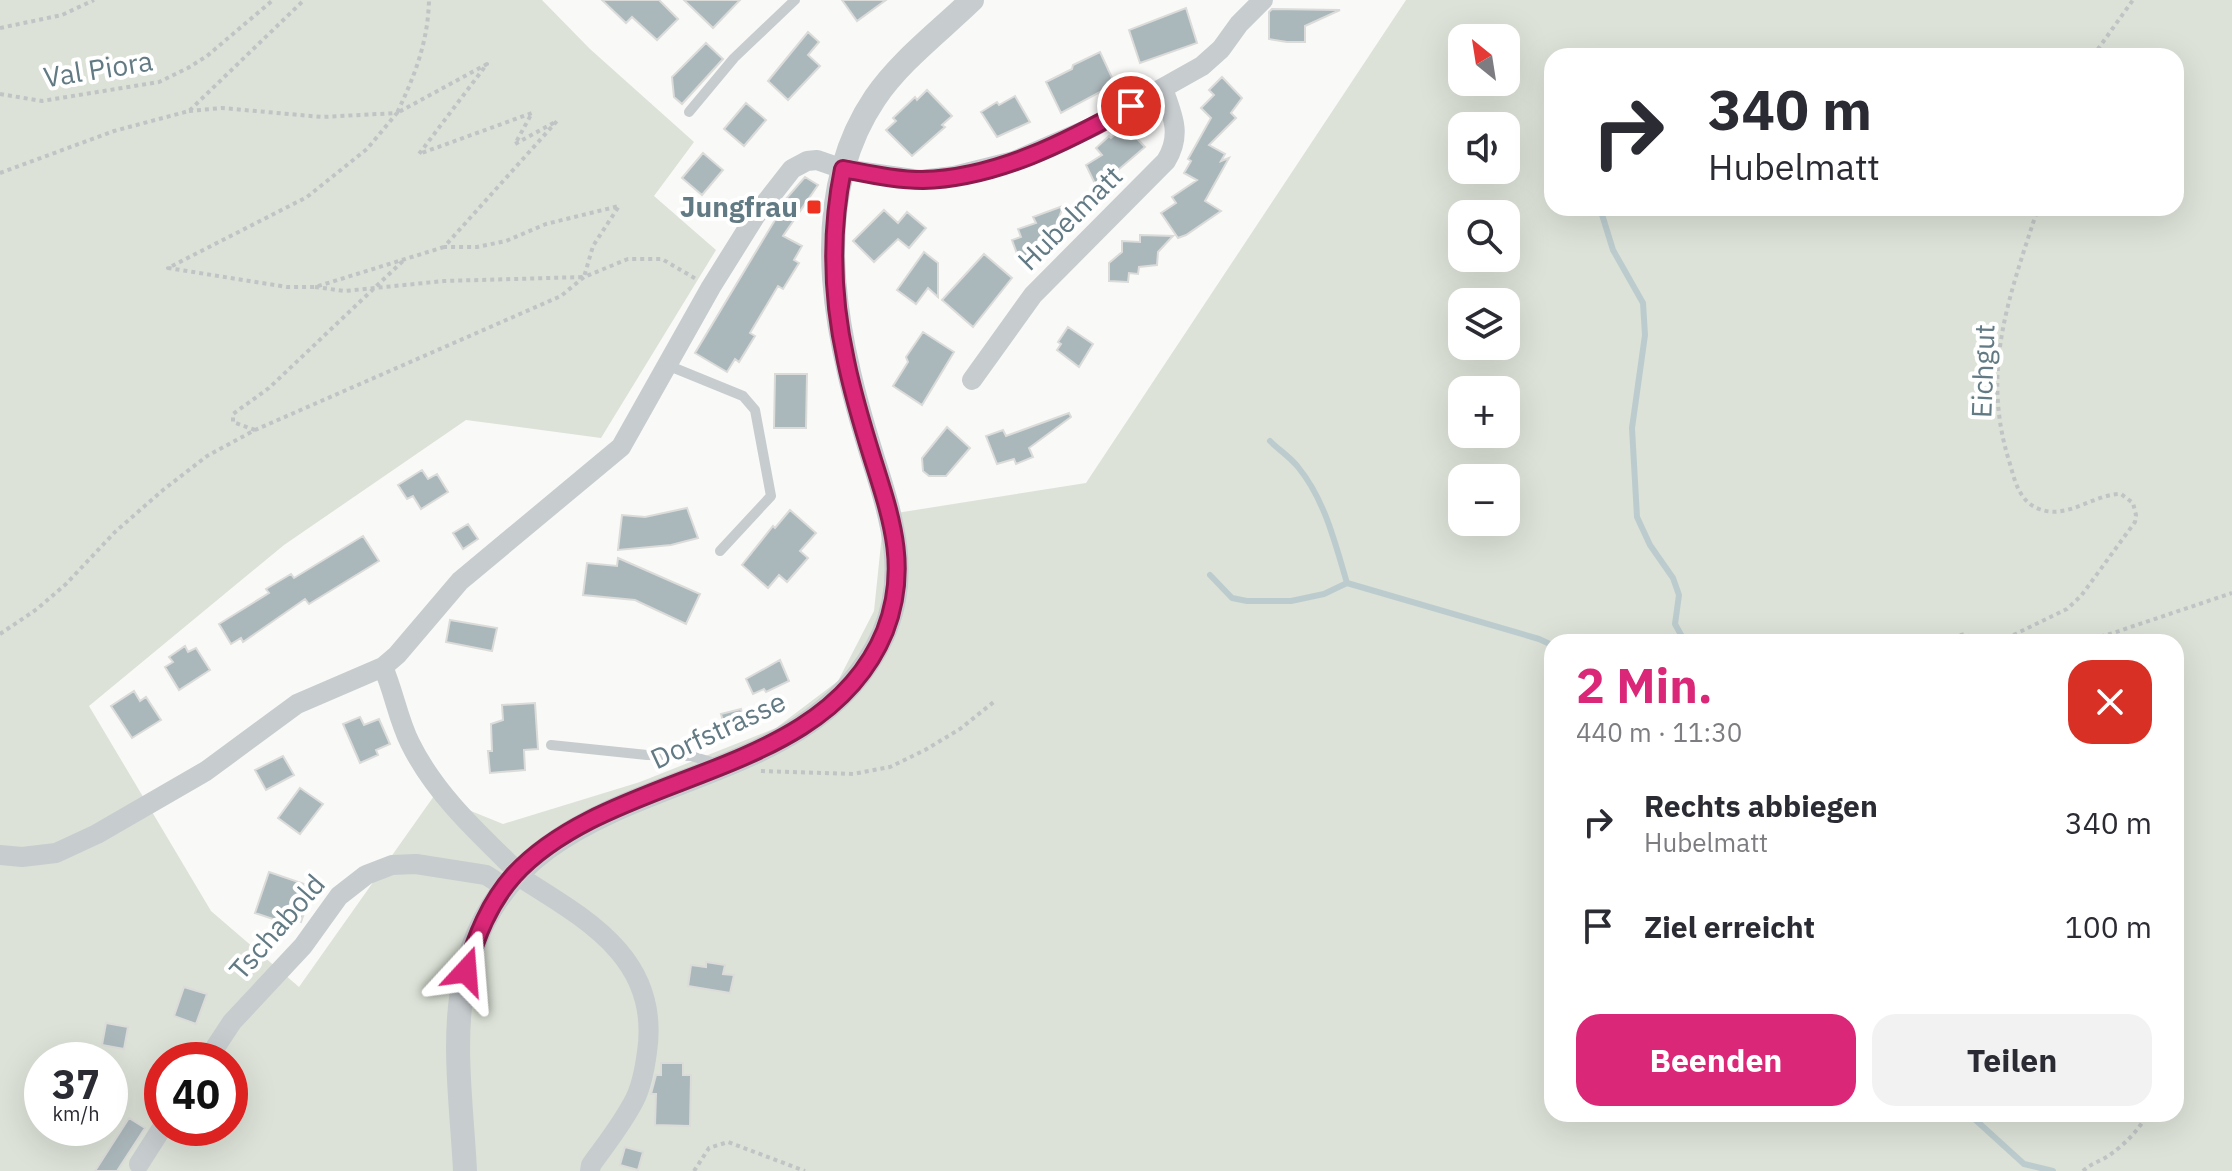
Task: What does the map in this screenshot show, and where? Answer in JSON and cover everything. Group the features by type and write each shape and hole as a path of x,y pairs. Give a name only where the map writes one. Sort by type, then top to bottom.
{"street":[{"name":"Dorfstrasse","path":"465,1171 459,1045 461,993 482,925 513,878 553,842 602,815 731,763 791,732 848,686 862,671 883,634 895,595 898,552 855,398 836,307 836,209 843,169 864,116 877,95 972,0"},
{"name":"Hubelmatt","path":"383,667 397,655 460,581 621,447 711,287 756,215 792,169 812,160 843,169 920,180 954,176 1014,161 1068,139 1163,89 1221,49 1239,24 1263,0"},
{"name":"Hubelmatt","path":"972,380 1033,295 1166,161 1176,140 1177,130 1163,89"},
{"path":"0,855 56,853 97,834 206,771 297,704 383,667 403,729 428,774 513,878 568,908 613,944 636,973 645,993 649,1040 636,1096 590,1171"},
{"name":"Tschabold","path":"219,1042 232,1022 303,946 339,896 366,875 392,865 416,864 513,878"},
{"path":"139,1164 150,1146"}],"lane":[{"path":"689,112 734,58 795,0"},
{"path":"667,365 743,396 755,410 771,496 720,551"},
{"path":"551,745 647,755 691,756 731,763"}],"path":[{"path":"0,28 62,15 94,0"},
{"name":"Val Piora","path":"0,94 42,101 159,82 207,56 273,0"},
{"path":"189,111 304,0"},
{"path":"429,0 428,29 420,63 397,113 367,149 307,197 168,268 287,287 345,291 444,281 584,277"},
{"path":"2099,48 2133,0"},
{"path":"0,173 114,131 189,111 222,108 322,117 397,113 487,64 419,154 532,113 515,144 557,121 444,247"},
{"path":"315,287 444,247 477,247 506,241 546,224 619,206 593,246 584,277"},
{"name":"Eichgut","path":"2015,634 2067,609 2135,522 2136,515 2133,503 2121,494 2103,497 2072,509 2049,511 2031,505 2017,488 1996,399 1998,351 2005,311 2035,216"},
{"path":"255,430 233,422 233,414 269,388 407,257"},
{"path":"0,634 37,609 66,584 115,532 163,490 207,456 255,430 561,296 584,277 628,259 662,259 711,287"},
{"path":"2110,634 2232,593"},
{"path":"731,763 765,773 871,772 890,767 925,750 960,729 995,701"},
{"path":"2083,1171 2093,1161 2109,1156 2143,1122"},
{"path":"694,1171 709,1148 728,1142 805,1171"}],"shaded area":[{"path":"0,0 542,0 590,49 694,142 654,196 716,250 601,438 466,420 284,545 89,706 211,911 299,987 434,796 503,824 640,782 776,728 838,681 874,611 884,515 1086,483 1406,0 2232,0 2232,1171 0,1171"}],"building":[{"path":"602,0 659,0 678,19 657,40 632,17 626,23"},
{"path":"684,0 740,0 713,28"},
{"path":"842,0 886,0 857,21"},
{"path":"1186,8 1197,43 1140,63 1129,30"},
{"path":"1272,9 1340,10 1305,26 1305,42 1287,42 1269,39 1269,12"},
{"path":"808,32 819,42 808,55 820,66 788,100 768,81"},
{"path":"706,43 723,59 682,104 674,97 672,77"},
{"path":"1100,52 1115,84 1061,113 1046,82"},
{"path":"1222,77 1242,98 1231,113 1236,118 1209,145 1225,154 1221,161 1229,158 1205,201 1221,211 1178,238 1161,213 1176,203 1172,197 1197,180 1184,173 1191,161 1188,159 1211,118 1201,108 1214,95 1209,90"},
{"path":"927,90 952,116 942,125 945,127 912,156 886,130 896,121 893,118"},
{"path":"1015,96 1030,122 997,137 981,112"},
{"path":"746,103 766,120 744,146 724,129"},
{"path":"1125,126 1145,147 1097,188 1086,165 1102,155 1096,148"},
{"path":"703,153 723,170 702,195 682,178"},
{"path":"805,177 818,185 783,236 802,246 794,260 799,263 783,289 778,286 750,333 755,336 739,362 735,359 727,372 695,353 781,210 778,208"},
{"path":"1063,206 1056,227 1060,239 1044,247 1046,253 1020,262 1012,240 1021,237 1018,229 1036,223 1033,217"},
{"path":"884,210 898,223 907,212 926,228 909,248 898,239 874,262 853,241"},
{"path":"1140,235 1173,236 1158,252 1157,265 1139,267 1138,274 1129,273 1128,282 1109,281 1109,263 1122,252 1122,241 1140,242"},
{"path":"924,252 938,263 938,297 928,288 916,304 897,290"},
{"path":"984,254 1012,278 973,327 942,300"},
{"path":"1068,327 1093,344 1079,367 1057,350 1061,344 1058,342"},
{"path":"923,332 954,352 922,405 893,386 908,362 906,357"},
{"path":"775,374 807,374 806,428 774,428"},
{"path":"1069,413 1071,417 1029,448 1033,457 1016,464 1014,459 997,464 986,436 1003,430 1006,436"},
{"path":"947,427 970,448 946,476 929,476 923,471 922,458"},
{"path":"422,470 428,479 437,474 448,492 421,509 413,496 407,499 398,485"},
{"path":"687,508 698,538 671,545 618,550 622,515 645,517"},
{"path":"790,510 816,533 800,551 808,558 787,582 779,575 768,588 742,565"},
{"path":"468,524 478,539 463,549 453,533"},
{"path":"363,536 379,561 309,604 305,599 243,642 241,638 231,644 219,624 269,593 266,589 291,574 294,578"},
{"path":"618,558 700,594 686,624 635,600 583,595 587,563 617,566"},
{"path":"450,620 497,628 492,651 446,642"},
{"path":"185,646 188,652 196,648 210,670 179,690 165,667 173,662 169,657"},
{"path":"780,660 789,681 766,692 764,689 753,694 746,679"},
{"path":"134,691 140,701 146,697 161,720 132,738 111,706"},
{"path":"535,703 538,749 524,750 525,770 490,773 488,751 492,751 491,724 503,720 502,705"},
{"path":"741,709 746,730 727,735 721,714"},
{"path":"360,717 364,725 379,719 390,744 376,750 378,755 360,763 343,724"},
{"path":"283,756 294,775 266,790 255,770"},
{"path":"300,788 323,804 300,834 278,818"},
{"path":"269,872 313,887 301,922 281,914 279,921 255,913"},
{"path":"706,962 725,965 723,974 734,975 730,993 688,986 691,965 706,967"},
{"path":"184,987 207,994 196,1024 174,1016"},
{"path":"106,1023 128,1027 125,1042 103,1042"},
{"path":"661,1063 683,1063 683,1075 691,1075 690,1126 655,1125 656,1094 651,1094 656,1075 661,1075"},
{"path":"128,1120 144,1130 117,1171 95,1171 111,1146 128,1146"},
{"path":"625,1147 643,1152 638,1170 620,1165"}],"waterway":[{"path":"1602,216 1613,250 1643,303 1645,335 1632,428 1637,517 1650,545 1673,578 1679,595 1675,624 1681,634"},
{"path":"1270,441 1295,463 1315,493 1328,522 1347,583"},
{"path":"1210,575 1232,598 1247,601 1291,601 1324,594 1347,583 1544,641"},
{"path":"1978,1122 2024,1164 2053,1171"}],"place":[{"name":"Jungfrau","path":"814,207"}],"route":[{"path":"466,971 473,947 493,905 515,874 532,858 574,829 602,815 725,766 791,732 848,686 862,671 883,634 895,595 898,552 846,363 836,307 834,239 843,169 905,180 954,176 1040,152 1131,106"}]}
